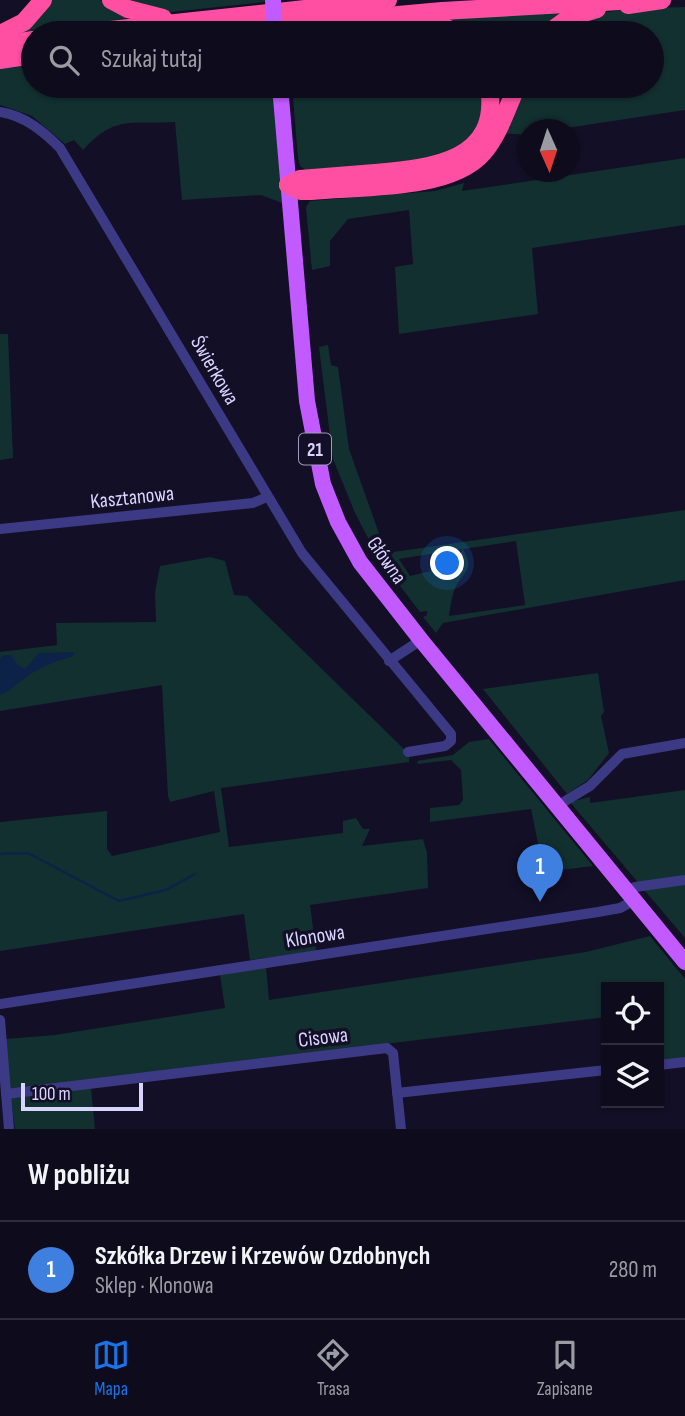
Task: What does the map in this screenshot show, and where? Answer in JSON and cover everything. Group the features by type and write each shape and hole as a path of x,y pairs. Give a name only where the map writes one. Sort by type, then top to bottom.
{"highway":[{"path":"25,21 43,0"},
{"path":"111,0 128,9 178,21 273,6 391,7 638,0"},
{"path":"568,21 581,13 662,0"},
{"path":"289,21 391,7 429,21"},
{"path":"0,34 21,24"},
{"path":"0,45 21,42"},
{"path":"0,60 21,57"},
{"path":"288,186 300,179 419,169 454,159 472,147 484,129 490,98"},
{"path":"288,186 301,191 332,189 424,181 458,172 478,159 491,143 512,98"}],"main road":[{"name":"Główna","path":"281,98 307,401 323,484 338,522 360,562 421,640 685,962"}],"street":[{"name":"Świerkowa","path":"0,112 24,120 42,131 60,148 267,497 321,579 451,734 451,741 445,746 408,752"},
{"name":"Kasztanowa","path":"0,529 253,503 267,497"},
{"path":"389,662 421,640"},
{"path":"556,806 590,786 622,754 685,743"},
{"name":"Klonowa","path":"0,1004 598,912 620,908 635,887 685,880"},
{"path":"0,1020 9,1129"},
{"name":"Cisowa","path":"6,1094 387,1048 393,1053 397,1093"},
{"path":"664,1064 685,1062"},
{"path":"401,1129 397,1093 601,1071"}],"green space":[{"path":"50,0 100,0 131,18 110,21 30,21"},
{"path":"118,0 265,2 170,12 155,11"},
{"path":"685,7 685,110 580,126 580,119 517,119 517,134 501,133 518,98 664,98 664,21 577,21 617,11"},
{"path":"571,11 558,21 441,19"},
{"path":"21,66 21,98 274,98 282,203 261,195 182,200 175,122 115,126 83,150 74,140 65,144 32,116 0,105 0,69"},
{"path":"293,98 486,98 474,137 438,160 306,170 300,166"},
{"path":"685,158 685,225 532,248 538,314 399,334 395,267 413,264 409,210 348,219 330,241 330,266 312,270 306,207 310,201 435,191 464,183 462,191 523,182 580,182 580,174"},
{"path":"0,334 8,334 13,458 0,460"},
{"path":"328,345 331,365 338,367 349,449 386,553 685,510 685,580 443,623 436,633 423,617 427,615 427,611 420,612 381,561 387,560 386,554 377,555 355,513 333,459 319,347","holes":["516,541 525,605 449,616 455,588 468,566 463,549","462,549 457,565 410,576 399,559"]},
{"path":"210,557 225,561 234,595 247,596 409,754 409,762 221,788 229,847 343,833 343,821 356,818 363,829 370,829 362,846 423,839 427,853 428,888 310,905 316,951 250,960 244,914 0,951 0,822 107,811 107,849 112,856 220,832 214,791 170,802 162,685 0,711 0,652 57,645 56,623 156,622 155,592 160,566"},
{"path":"598,673 604,712 601,716 609,753 588,780 567,794 483,689"},
{"path":"489,739 593,866 544,872 531,809 430,822 430,808 459,805 463,800 461,770 451,760 418,764 417,761 453,755 469,742"},
{"path":"685,790 685,938 570,802 590,797 590,803"},
{"path":"650,936 685,979 685,1059 664,1061 664,982 601,982 601,1018 10,1090 5,1039 55,1035 225,1008 220,975 266,967 269,1000 586,952"},
{"path":"91,1088 95,1129 15,1129 11,1098"}],"water":[{"path":"74,652 73,656 40,669 0,695 0,659 3,655 11,655 18,665 25,669 39,653"}],"waterway":[{"path":"0,854 28,853 119,901 166,890 195,874"}],"place":[{"name":"Szkółka Drzew i Krzewów Ozdobnych","path":"540,902"}]}
